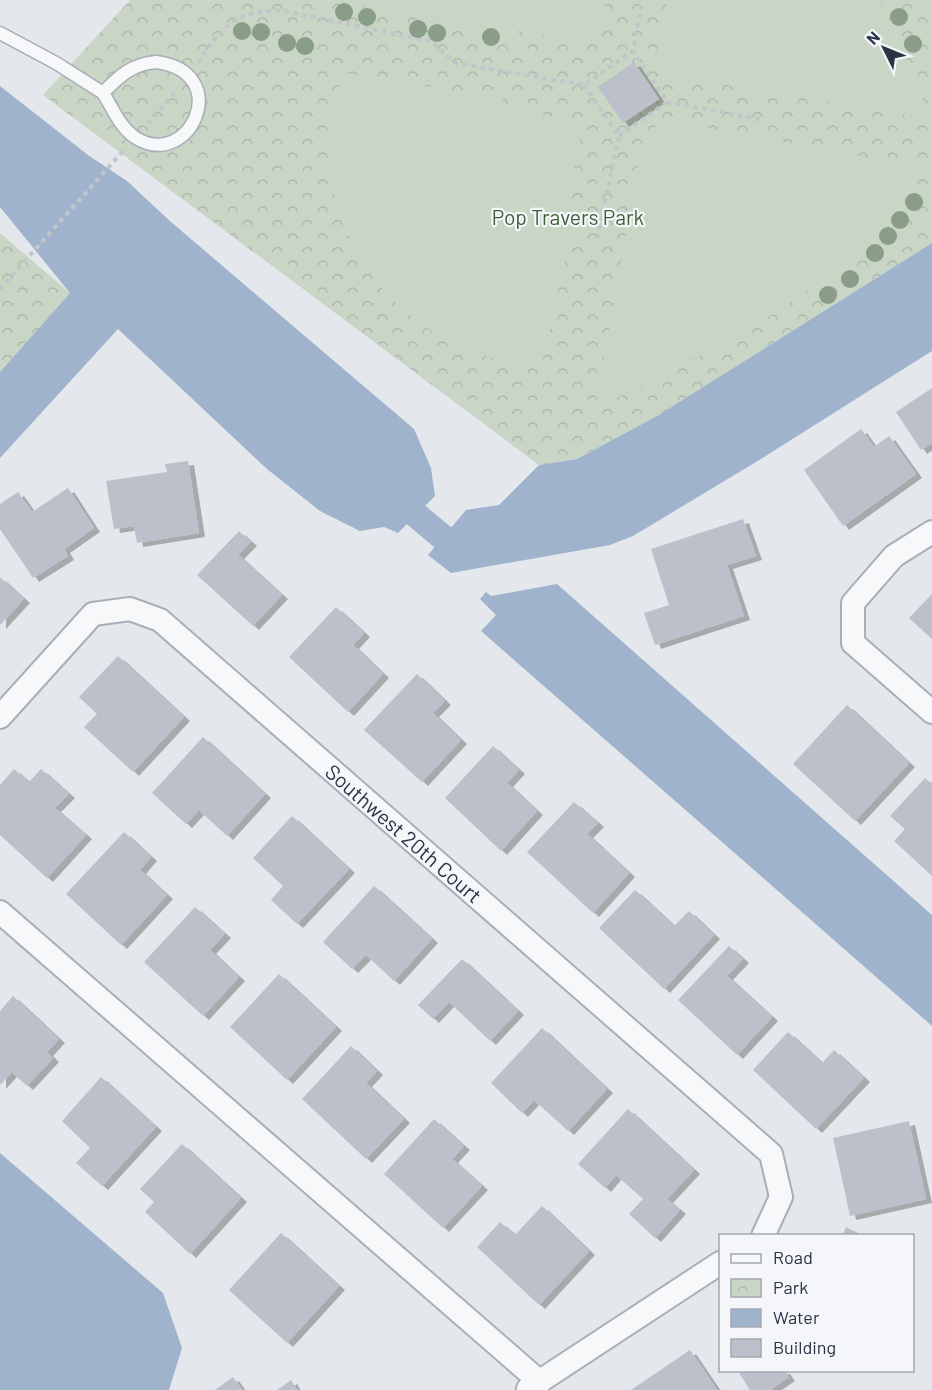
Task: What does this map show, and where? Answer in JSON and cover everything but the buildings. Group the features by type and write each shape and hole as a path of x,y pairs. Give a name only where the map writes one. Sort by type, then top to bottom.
{"street":[{"path":"932,532 894,556 853,603 853,643 932,712"},
{"name":"Southwest 20th Court","path":"0,717 93,614 130,609 160,620 771,1154 781,1197 764,1234"},
{"path":"0,912 533,1386 719,1264"}],"lane":[{"path":"0,33 56,63 103,93 120,121 135,137 148,144 163,144 176,140 188,131 195,120 199,105 197,91 190,76 169,64 141,64 126,70 103,93"}],"path":[{"path":"642,0 633,51 667,102 764,120"},
{"path":"0,289 190,76 220,32 246,13 261,10 284,11 430,41 456,63 584,85 633,51"},
{"path":"584,85 619,136"},
{"path":"597,238 619,136 667,102"}],"green space":[{"name":"Pop Travers Park","path":"130,0 932,0 932,243 657,416 577,459 539,465 43,95"},
{"path":"355,0 605,0 600,29 581,42 519,30 517,37 354,5"},
{"path":"667,0 877,0 886,13 923,100 921,117 671,76 656,54"},
{"path":"343,73 503,98 502,107 563,119 580,138 567,206 576,208 542,365 502,360 464,348 429,329 398,305 372,275 351,241 337,203 330,163 332,118"},
{"path":"665,120 922,168 913,189 896,213 851,261 724,347 695,358 618,398 597,395 644,135"},
{"path":"0,233 70,293 0,372"}],"water":[{"path":"0,86 88,155 127,181 171,222 414,429 431,468 435,496 398,533 384,527 360,531 320,511 267,469 118,329 0,458 0,372 70,293 0,207"},
{"path":"932,243 932,351 756,462 633,536 610,545 451,573 428,555 466,510 499,505 539,465 577,459 657,416"},
{"path":"557,584 932,915 932,1026 481,631 496,615 480,599 486,592 491,596"},
{"path":"0,1153 163,1293 182,1348 169,1390 0,1390"}],"waterway":[{"path":"391,494 452,545 471,535"}]}
